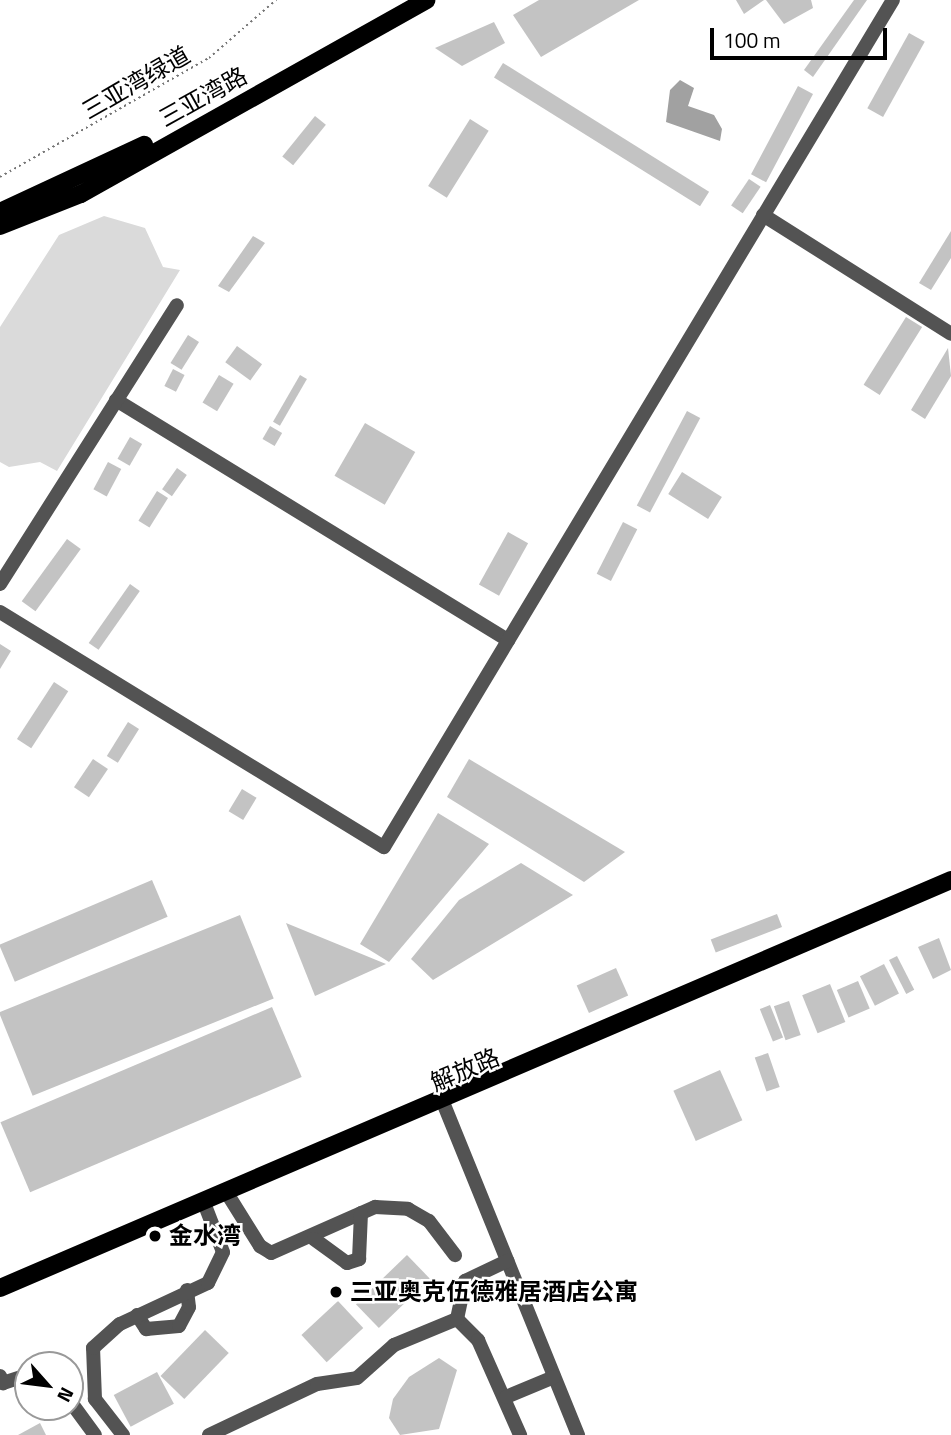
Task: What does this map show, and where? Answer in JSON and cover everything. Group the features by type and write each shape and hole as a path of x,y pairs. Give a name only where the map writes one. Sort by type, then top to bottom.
{"main road":[{"name":"三亚湾路","path":"0,212 71,184 404,0"},
{"name":"三亚湾路","path":"0,226 81,194 426,0"},
{"path":"0,1288 951,880"},
{"name":"解放路","path":"0,1297 230,1198 442,1100 951,893"}],"street":[{"path":"0,612 384,847 893,0"},
{"path":"763,215 951,334"},
{"path":"0,584 177,305"},
{"path":"116,400 508,640"},
{"path":"442,1100 578,1435"},
{"path":"230,1198 260,1246 271,1253 314,1239 375,1207 408,1209 429,1221 455,1255"},
{"path":"123,1435 95,1399 93,1348 136,1315 187,1290 208,1283 223,1252 206,1208"},
{"path":"314,1239 347,1263 359,1259 361,1213"},
{"path":"457,1318 465,1281 507,1261"},
{"path":"136,1315 146,1329 178,1326 189,1307 187,1290"},
{"path":"457,1318 478,1340 506,1397 520,1435"},
{"path":"209,1435 317,1384 357,1378 394,1345 457,1318"},
{"path":"0,1376 3,1383 14,1379"},
{"path":"506,1397 554,1377"},
{"path":"84,1420 95,1435"}],"path":[{"name":"三亚湾绿道","path":"0,177 209,58 276,0"}],"shaded area":[{"path":"680,80 694,88 688,106 714,115 722,129 720,141 666,122 670,90"},
{"path":"104,216 145,228 163,267 180,270 57,471 40,462 9,467 0,462 0,327 59,235"}],"building":[{"path":"539,0 639,0 541,57 513,15"},
{"path":"736,0 764,0 744,14"},
{"path":"766,0 811,0 813,8 784,24"},
{"path":"854,0 867,0 813,77 804,70"},
{"path":"494,22 505,43 462,66 435,48"},
{"path":"909,33 925,42 883,117 867,108"},
{"path":"503,63 709,192 700,206 494,77"},
{"path":"798,86 813,94 766,182 751,174"},
{"path":"315,116 326,125 293,165 282,156"},
{"path":"470,119 489,131 447,198 428,186"},
{"path":"749,179 761,187 743,213 731,206"},
{"path":"951,231 951,258 931,290 919,283"},
{"path":"253,236 265,243 229,292 218,286"},
{"path":"906,317 922,327 880,395 864,385"},
{"path":"188,335 199,342 182,370 171,363"},
{"path":"237,346 262,364 250,380 225,362"},
{"path":"948,348 951,376 925,419 911,410"},
{"path":"173,369 185,375 176,392 164,386"},
{"path":"219,375 234,384 217,411 203,402"},
{"path":"300,375 307,379 280,426 273,422"},
{"path":"687,411 700,418 650,513 637,505"},
{"path":"365,423 415,452 385,505 334,476"},
{"path":"270,426 282,433 275,446 262,439"},
{"path":"130,437 142,444 130,466 118,459"},
{"path":"108,462 121,469 107,496 93,489"},
{"path":"177,468 187,475 172,496 162,489"},
{"path":"682,472 722,497 708,519 668,494"},
{"path":"157,491 168,498 149,528 138,521"},
{"path":"623,522 637,529 611,581 597,574"},
{"path":"508,532 528,543 499,596 479,584"},
{"path":"67,539 81,549 35,611 22,601"},
{"path":"130,584 140,591 99,650 89,643"},
{"path":"0,644 11,651 0,669"},
{"path":"54,682 68,691 31,748 17,739"},
{"path":"128,722 139,729 118,763 107,756"},
{"path":"93,759 108,769 89,797 74,787"},
{"path":"469,759 625,852 584,882 447,797"},
{"path":"242,789 257,798 243,820 229,811"},
{"path":"438,813 489,844 389,962 360,944"},
{"path":"521,863 573,895 433,980 411,959 459,900"},
{"path":"152,880 168,917 15,982 0,945"},
{"path":"777,914 782,927 716,953 711,939"},
{"path":"240,915 274,998 33,1096 0,1012"},
{"path":"286,923 386,964 315,996"},
{"path":"939,938 951,970 933,979 918,947"},
{"path":"897,956 914,990 906,994 889,960"},
{"path":"884,964 899,993 875,1006 860,976"},
{"path":"616,968 628,995 589,1013 577,985"},
{"path":"858,981 870,1009 849,1018 837,990"},
{"path":"830,984 845,1022 818,1033 802,995"},
{"path":"789,1001 801,1035 786,1040 774,1006"},
{"path":"770,1005 783,1037 773,1042 760,1009"},
{"path":"272,1007 302,1077 30,1192 0,1122"},
{"path":"768,1053 780,1087 766,1092 755,1058"},
{"path":"720,1070 742,1120 696,1141 673,1091"},
{"path":"407,1255 430,1279 379,1328 356,1304"},
{"path":"338,1301 363,1328 327,1362 301,1335"},
{"path":"205,1330 229,1353 184,1399 161,1376"},
{"path":"439,1358 457,1370 439,1429 400,1435 389,1418 393,1399 409,1377"},
{"path":"157,1372 174,1404 131,1427 114,1395"},
{"path":"40,1423 46,1435 18,1435"}],"place":[{"name":"金水湾","path":"155,1236"},
{"name":"三亚奥克伍德雅居酒店公寓","path":"336,1292"}]}
